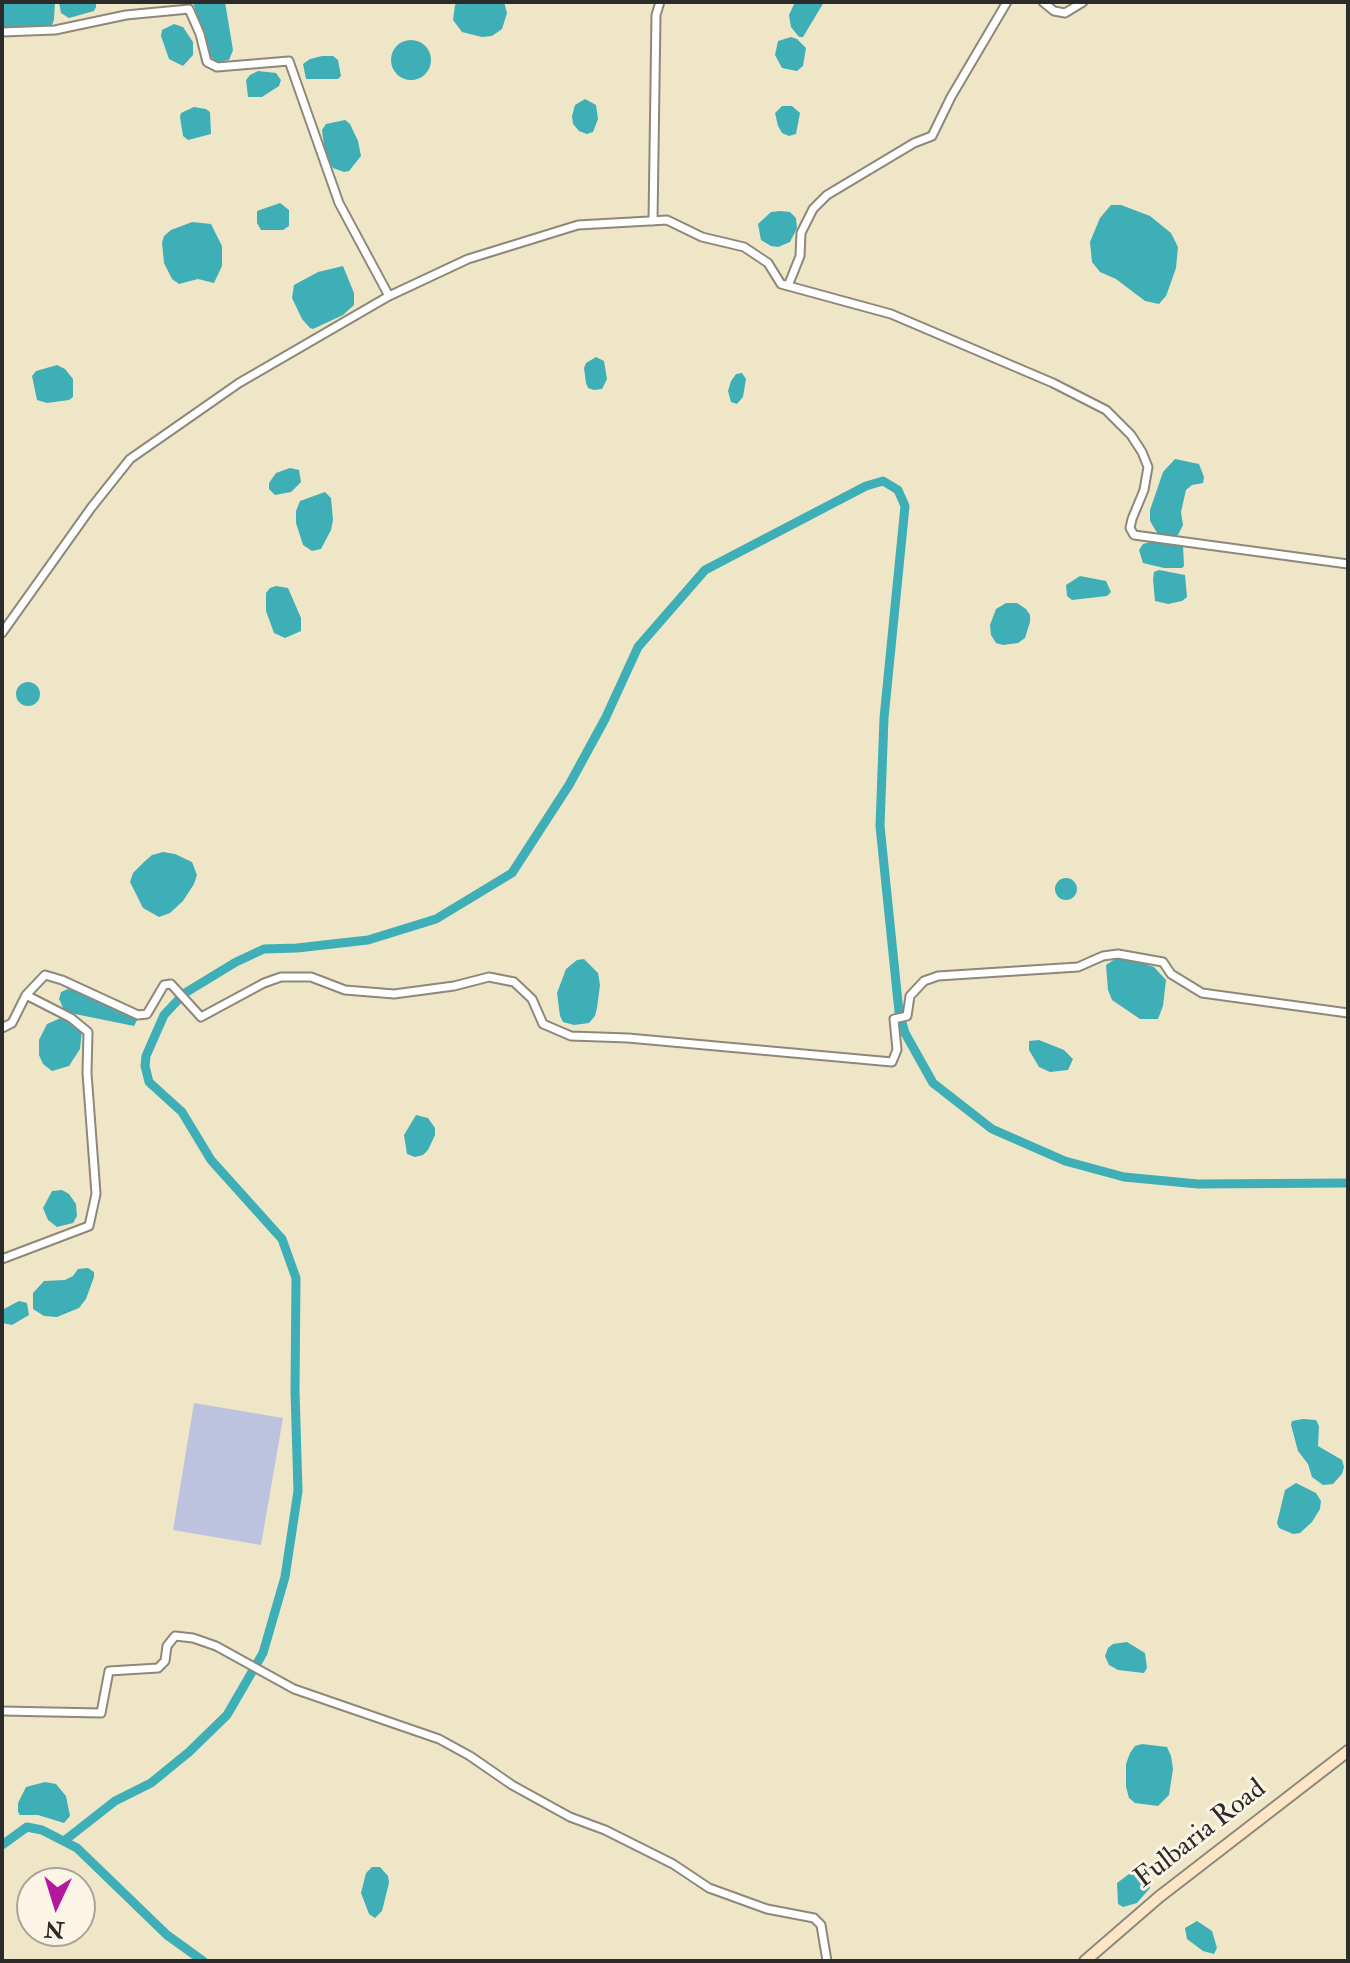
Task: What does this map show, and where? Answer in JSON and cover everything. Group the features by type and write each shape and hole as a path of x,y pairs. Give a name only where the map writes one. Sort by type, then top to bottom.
{"main road":[{"name":"Fulbaria Road","path":"1085,1961 1159,1897 1348,1751"}],"street":[{"path":"653,221 656,15 660,2"},
{"path":"788,286 800,256 801,233 813,209 827,195 914,143 932,136 951,97 1007,2"},
{"path":"1043,2 1054,11 1065,13 1083,2"},
{"path":"2,32 55,30 126,15 189,9 207,62 217,67 289,61 339,203 389,296"},
{"path":"2,633 82,520 130,459 239,383 389,296 468,259 578,225 667,220 702,237 744,247 768,263 781,284 891,314 1053,383 1106,410 1131,435 1148,467 1144,490 1130,528 1134,535 1348,564"},
{"path":"2,1028 12,1023 26,995 45,975 138,1015 147,1014 164,985 171,984 201,1017 281,977 311,977 345,990 394,994 454,986 489,977 514,982 532,999 543,1024 562,1034 892,1062 897,1050 894,1019 907,1016 910,996 917,986 938,976 1078,967 1103,956 1118,954 1163,962 1171,974 1202,993 1348,1013"},
{"path":"2,1259 89,1226 96,1194 87,1073 88,1032 71,1018 26,995"},
{"path":"2,1711 101,1713 109,1671 158,1668 165,1661 167,1646 175,1636 193,1638 216,1646 294,1689 439,1739 535,1798 673,1864 709,1888 767,1909 814,1918 821,1925 827,1961"}],"shaded area":[{"path":"194,1403 283,1418 261,1545 173,1530"}],"water":[{"path":"2,2 55,2 52,25 7,31 2,28"},
{"path":"59,2 96,2 96,7 94,11 69,18 61,13"},
{"path":"193,2 225,2 233,50 229,60 217,62 207,51"},
{"path":"459,2 504,2 507,13 502,29 492,36 482,37 462,32 453,20 455,5"},
{"path":"795,2 824,2 803,37 799,37 791,27 789,15"},
{"path":"174,24 183,27 193,42 193,55 183,66 169,59 161,36 162,30"},
{"path":"791,37 806,48 803,66 797,71 782,68 775,55 778,41"},
{"path":"411,40 425,46 431,60 425,74 411,80 397,74 391,60 397,46"},
{"path":"322,56 333,56 338,60 341,76 338,79 306,79 303,64"},
{"path":"258,71 276,73 281,80 279,86 262,97 248,97 246,80"},
{"path":"585,99 596,105 598,119 593,132 587,134 573,124 572,116 575,105"},
{"path":"782,106 792,106 800,113 796,134 789,136 782,133 778,126 775,113"},
{"path":"194,107 210,112 211,134 188,140 183,136 180,117 181,113"},
{"path":"345,120 358,141 361,156 349,171 344,172 333,168 325,154 322,130 326,124"},
{"path":"280,203 289,210 289,226 283,230 261,230 257,223 257,211"},
{"path":"1111,205 1121,205 1150,216 1171,233 1178,247 1176,268 1166,296 1159,304 1145,301 1116,279 1100,272 1092,262 1090,242 1100,218"},
{"path":"771,212 790,212 796,218 797,228 790,242 778,247 771,246 761,240 758,224"},
{"path":"192,222 211,224 222,246 222,266 214,283 198,279 179,284 172,279 164,263 164,236"},
{"path":"343,266 354,293 354,305 343,315 310,328 292,298 294,285 318,272"},
{"path":"596,357 604,361 607,379 602,389 594,390 588,388 584,368"},
{"path":"57,365 73,379 73,397 47,403 37,400 32,376 36,371"},
{"path":"742,373 746,379 743,397 737,404 731,402 728,391 736,374"},
{"path":"1175,459 1199,464 1204,477 1203,483 1186,490 1181,512 1183,525 1178,535 1168,537 1156,531 1150,521 1150,510 1163,472"},
{"path":"290,468 299,470 301,482 291,492 275,495 269,489 269,483 276,473"},
{"path":"325,492 331,498 331,530 321,549 312,551 303,545 296,523 296,511 300,501"},
{"path":"1143,544 1183,545 1184,566 1164,568 1143,563 1139,550"},
{"path":"1159,570 1185,575 1187,597 1168,604 1155,601 1153,579 1154,572"},
{"path":"1080,576 1106,581 1111,592 1107,596 1072,600 1067,596 1066,585"},
{"path":"276,586 288,588 301,618 301,631 285,638 274,633 266,611 266,593"},
{"path":"1006,603 1017,603 1026,609 1030,622 1025,638 1018,643 1003,645 996,643 990,625 996,609"},
{"path":"28,682 36,686 40,694 36,702 28,706 20,702 16,694 20,686"},
{"path":"163,852 192,862 197,875 183,901 170,913 159,917 143,908 130,882 133,873 144,862 152,855"},
{"path":"1066,878 1074,881 1077,889 1074,897 1066,900 1058,897 1055,889 1058,881"},
{"path":"1125,958 1154,967 1166,980 1158,1019 1140,1019 1112,1000 1106,965 1115,959"},
{"path":"584,959 598,973 597,1008 589,1023 574,1025 563,1022 557,993 566,969 577,960"},
{"path":"68,989 131,1014 137,1020 134,1026 65,1012 59,999 61,992"},
{"path":"63,1017 82,1031 80,1049 69,1066 52,1071 43,1064 39,1055 39,1040 47,1024"},
{"path":"1039,1040 1064,1050 1073,1059 1068,1070 1050,1072 1039,1067 1029,1050 1029,1041"},
{"path":"416,1115 428,1118 435,1128 435,1135 428,1150 415,1157 407,1154 404,1135"},
{"path":"62,1190 76,1204 77,1216 73,1223 57,1227 48,1220 43,1208 52,1191"},
{"path":"88,1268 94,1272 94,1277 79,1308 57,1317 44,1316 33,1309 33,1293 44,1281 65,1280 78,1269"},
{"path":"19,1301 27,1303 29,1315 12,1325 2,1323 2,1310"},
{"path":"1316,1420 1319,1426 1318,1446 1342,1460 1342,1474 1333,1484 1323,1485 1312,1477 1308,1464 1298,1451 1291,1425 1292,1421"},
{"path":"1296,1483 1316,1493 1321,1501 1312,1522 1300,1533 1293,1534 1279,1528 1277,1523 1285,1490"},
{"path":"1127,1642 1145,1653 1147,1668 1144,1673 1118,1670 1109,1665 1105,1656 1108,1648"},
{"path":"1135,1746 1167,1747 1171,1756 1173,1769 1169,1795 1158,1806 1135,1803 1129,1798 1126,1787 1126,1764 1130,1753"},
{"path":"45,1782 56,1784 66,1796 70,1816 64,1823 38,1815 20,1815 18,1812 18,1803 26,1787"},
{"path":"372,1867 380,1867 388,1876 389,1883 382,1911 375,1918 369,1914 361,1893 366,1873"},
{"path":"1137,1873 1151,1881 1150,1888 1137,1903 1123,1907 1118,1904 1117,1883 1129,1874"},
{"path":"1197,1921 1212,1931 1217,1948 1214,1954 1203,1951 1187,1939 1185,1928"}],"waterway":[{"path":"185,993 264,949 368,940 436,919 512,873 569,785 605,719 638,647 705,570 866,486 883,481 898,490 905,506 884,718 880,826 899,1012 905,1033 933,1083 992,1129 1065,1161 1124,1177 1198,1184 1348,1183"},
{"path":"64,1841 115,1801 151,1783 227,1715 263,1653 285,1577 298,1491 296,1278 282,1239 211,1160 182,1112 149,1082 145,1066 146,1056 164,1015 179,999"},
{"path":"2,1845 27,1827 42,1830 77,1848 167,1935 203,1961"}]}
